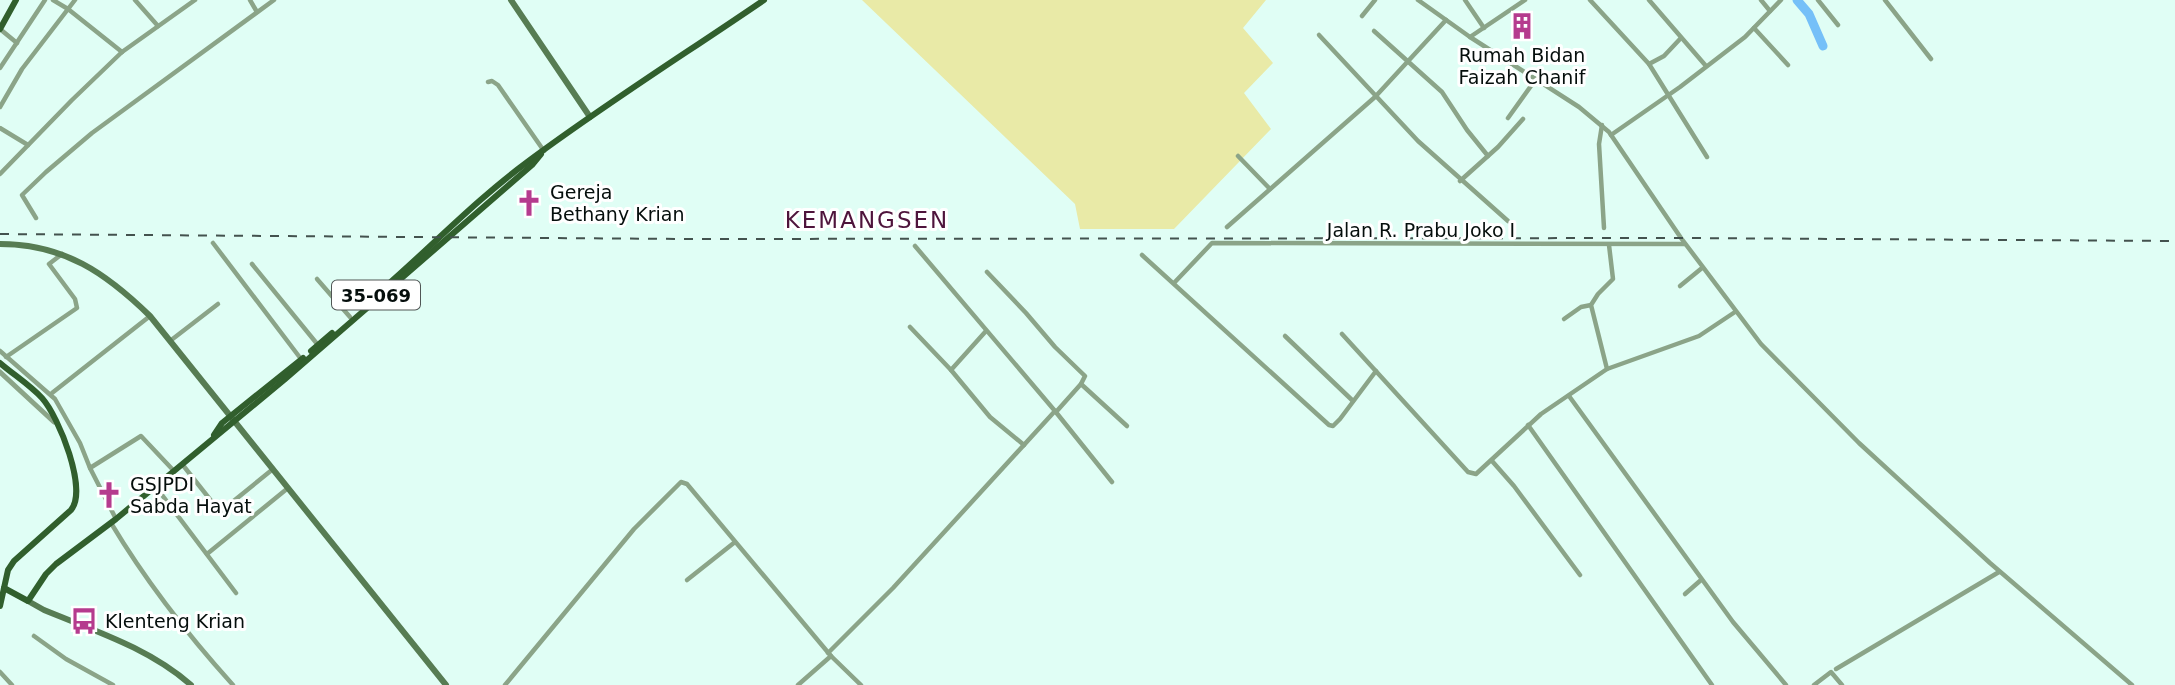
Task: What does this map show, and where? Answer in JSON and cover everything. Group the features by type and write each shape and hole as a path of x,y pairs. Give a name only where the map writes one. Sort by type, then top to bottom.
{"main road":[{"path":"1,30 16,0"},
{"path":"511,0 590,117"},
{"name":"35-069","path":"232,419 527,162 764,0"},
{"name":"35-069","path":"29,601 46,574 56,564 114,521 213,437 216,429 232,419 391,288 543,153"},
{"path":"0,244 34,247 62,254 98,271 120,287 150,316 446,685"},
{"path":"0,363 34,390 55,417 76,485 76,503 63,519 16,558 8,570 2,587 0,606"},
{"path":"2,587 44,610 150,654 191,685"}],"street":[{"path":"0,68 45,0"},
{"path":"53,0 122,52"},
{"path":"0,107 22,69 75,0"},
{"path":"135,0 158,26"},
{"path":"0,174 122,52 195,0"},
{"path":"250,0 257,12"},
{"path":"36,218 23,198 24,192 92,133 274,0"},
{"path":"1362,16 1375,0"},
{"path":"1465,0 1482,29"},
{"path":"1590,0 1648,64 1707,157"},
{"path":"1649,0 1706,66"},
{"path":"1761,0 1770,12"},
{"path":"1610,133 1681,87 1745,37 1781,0"},
{"path":"1818,0 1838,24"},
{"path":"1885,0 1931,60"},
{"path":"1423,1 1446,20 1579,107 1603,126 1702,268 1761,344 1859,443 1999,572 2132,685"},
{"path":"1472,36 1522,1"},
{"path":"1227,227 1375,97 1446,20"},
{"path":"1754,27 1788,65"},
{"path":"1,30 16,42"},
{"path":"1374,31 1442,92 1488,156"},
{"path":"1319,35 1375,97 1461,181 1508,221"},
{"path":"1648,64 1664,56 1681,39"},
{"path":"1508,118 1536,79"},
{"path":"488,82 492,81 498,85 543,153"},
{"path":"1461,181 1523,119"},
{"path":"1603,126 1599,144 1604,228"},
{"path":"0,128 28,145"},
{"path":"1238,156 1270,189"},
{"path":"213,243 301,359"},
{"name":"Jalan R. Prabu Joko I","path":"1174,283 1212,243 1685,244"},
{"path":"1564,319 1581,307 1591,305 1613,279 1609,244"},
{"path":"915,246 1056,411 1112,482"},
{"path":"6,357 78,308 75,299 49,264 62,254"},
{"path":"1142,255 1329,425 1340,419 1376,371"},
{"path":"252,264 318,345"},
{"path":"1680,286 1702,268"},
{"path":"798,685 893,588 1081,384 1085,375 1055,348 987,272"},
{"path":"317,279 350,317"},
{"path":"170,341 219,304"},
{"path":"1591,305 1607,369"},
{"path":"1342,334 1470,474 1479,473 1528,425 1607,369 1695,337 1735,312"},
{"path":"52,394 150,316"},
{"path":"910,327 990,417 1024,445"},
{"path":"951,370 986,331"},
{"path":"1285,336 1353,401"},
{"path":"0,351 52,394 80,443 136,565 188,636 233,685"},
{"path":"0,372 48,415 65,443"},
{"path":"1081,384 1127,426"},
{"path":"1569,396 1739,631 1786,685"},
{"path":"1528,425 1712,685"},
{"path":"90,468 139,436 145,437 174,471"},
{"path":"1492,461 1514,486 1580,575"},
{"path":"182,464 220,512 273,468"},
{"path":"505,685 634,529 680,483 687,484 829,654 861,685"},
{"path":"156,486 236,593"},
{"path":"206,554 288,488"},
{"path":"687,580 735,542"},
{"path":"1836,669 1999,572"},
{"path":"1685,594 1701,580"},
{"path":"34,636 66,659 113,685"},
{"path":"0,672 12,685"},
{"path":"1814,685 1831,672 1842,685"}],"green space":[{"path":"862,0 1266,0 1243,28 1273,63 1244,93 1271,129 1174,229 1080,229 1075,204"}],"waterway":[{"path":"1797,0 1809,14 1823,46"}],"railway":[{"path":"0,234 686,239 1681,238 2175,241"}],"place":[{"name":"Rumah Bidan Faizah Chanif","path":"1522,26"},
{"name":"Gereja Bethany Krian","path":"529,203"},
{"name":"GSJPDI Sabda Hayat","path":"109,495"},
{"name":"Klenteng Krian","path":"84,621"}],"district":[{"name":"KEMANGSEN","path":"867,220"}]}
